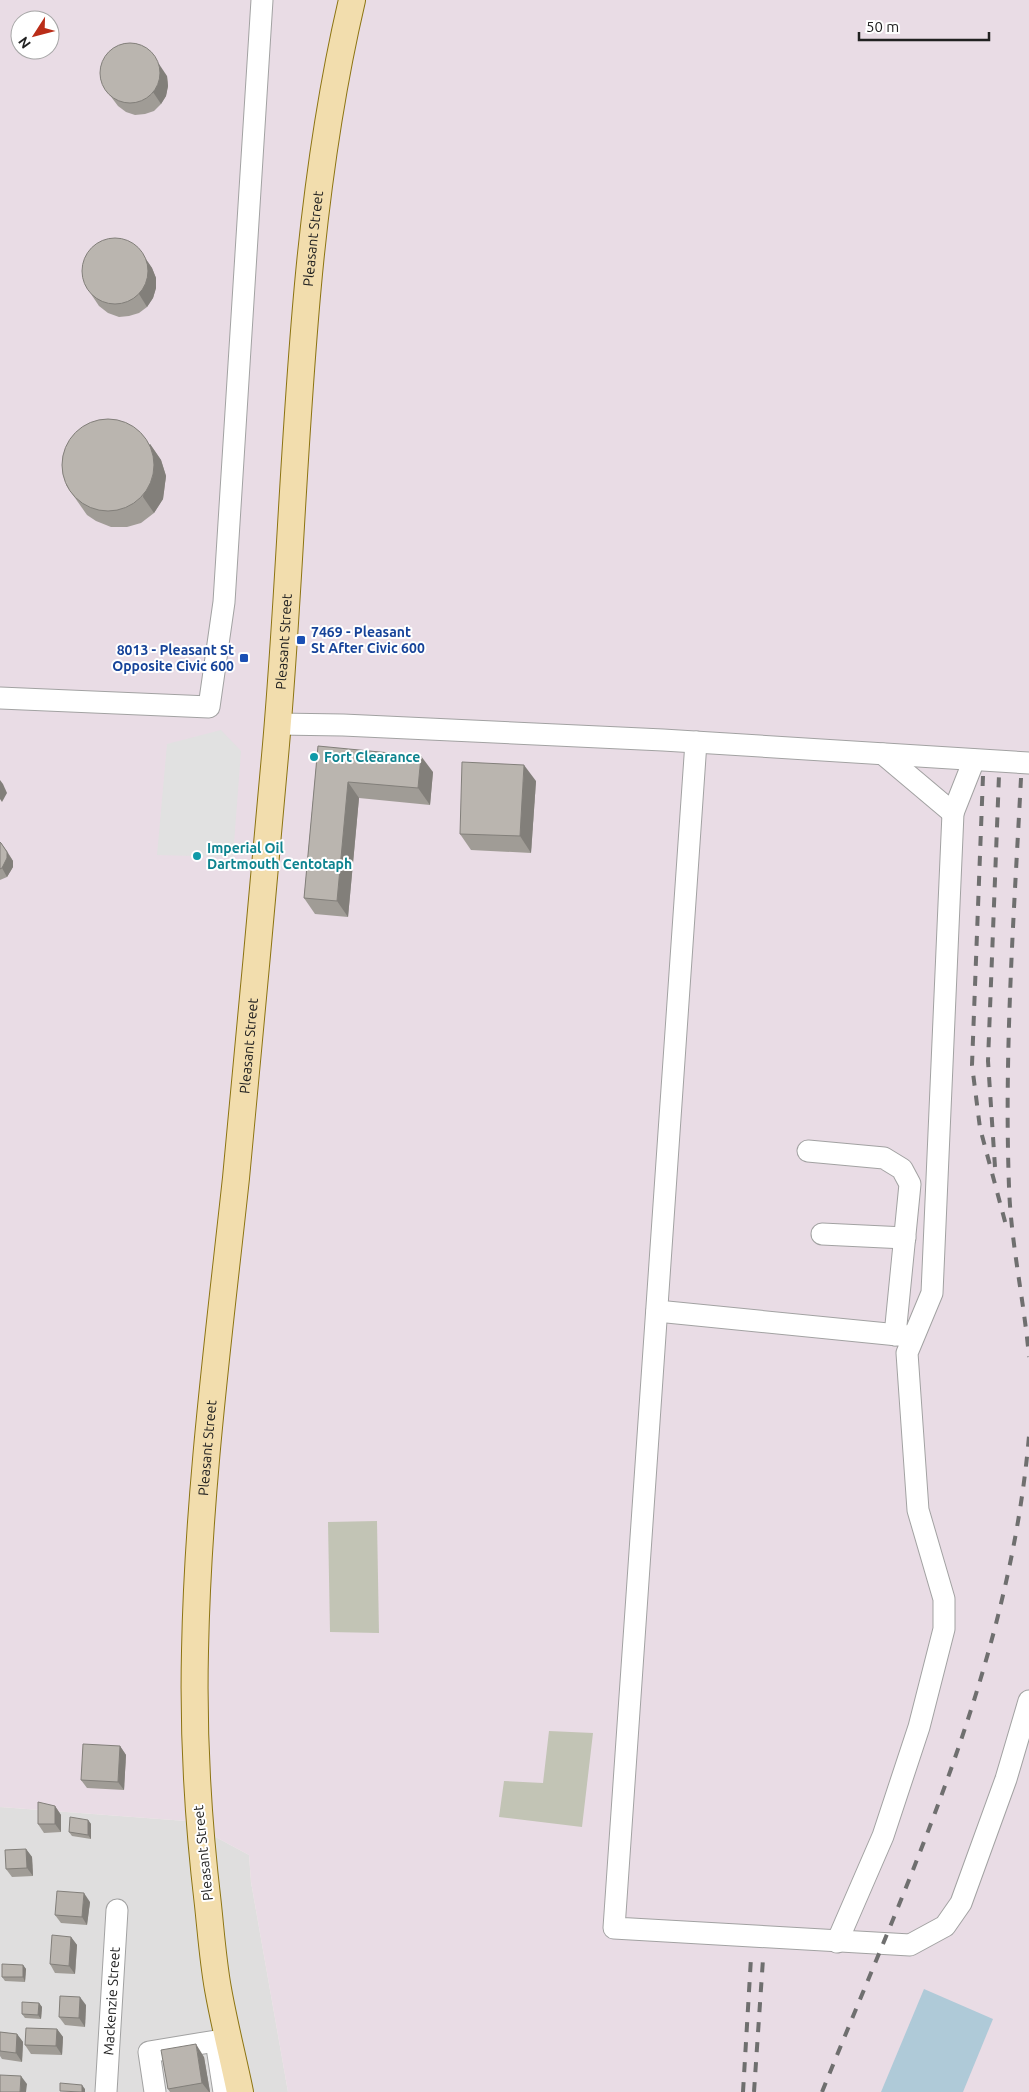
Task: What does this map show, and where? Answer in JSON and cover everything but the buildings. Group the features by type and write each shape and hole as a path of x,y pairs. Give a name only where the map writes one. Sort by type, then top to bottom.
{"main road":[{"name":"Pleasant Street","path":"240,2092 226,2059 199,1824 195,1746 194,1653 210,1414 236,1176 278,724 297,405 315,214 336,68 352,0"}],"street":[{"path":"0,698 209,707 224,602 262,0"},
{"path":"278,724 343,725 696,742 1029,763"},
{"path":"696,742 614,1928 910,1945 945,1926 961,1903 1006,1779 1029,1701"},
{"path":"883,754 953,813"},
{"path":"904,1336 932,1293 953,813 974,760"},
{"path":"808,1151 884,1158 902,1169 910,1184 905,1238 904,1336 918,1510 944,1599 944,1629 919,1727 883,1836 837,1942"},
{"path":"822,1234 905,1238"},
{"path":"657,1311 904,1336"},
{"name":"Mackenzie Street","path":"106,2092 117,1910"},
{"path":"155,2092 149,2052 216,2040 226,2059 224,2092"}],"shaded area":[{"path":"0,0 1029,0 1029,2092 288,2092 251,1882 249,1855 186,1821 0,1807"},
{"path":"221,730 241,751 233,857 157,855 167,744"},
{"path":"377,1521 379,1633 330,1632 328,1522"},
{"path":"549,1731 593,1733 582,1827 499,1817 504,1781 543,1783"},
{"path":"0,1807 186,1821 249,1855 251,1882 288,2092 0,2092"}],"water":[{"path":"924,1989 993,2019 963,2092 881,2092"}],"railway":[{"path":"995,1167 988,1061 999,775"},
{"path":"983,776 972,1065 980,1128 1007,1229"},
{"path":"1021,778 1009,1034 1008,1136 1012,1230 1029,1357"},
{"path":"822,2092 920,1852 950,1771 977,1689 1000,1606 1018,1522 1029,1436"},
{"path":"743,2092 751,1958"},
{"path":"754,2092 763,1959"}],"place":[{"name":"7469 - Pleasant St After Civic 600","path":"301,640"},
{"name":"8013 - Pleasant St Opposite Civic 600","path":"244,658"},
{"name":"Fort Clearance","path":"314,757"},
{"name":"Imperial Oil Dartmouth Centotaph","path":"197,856"}]}
